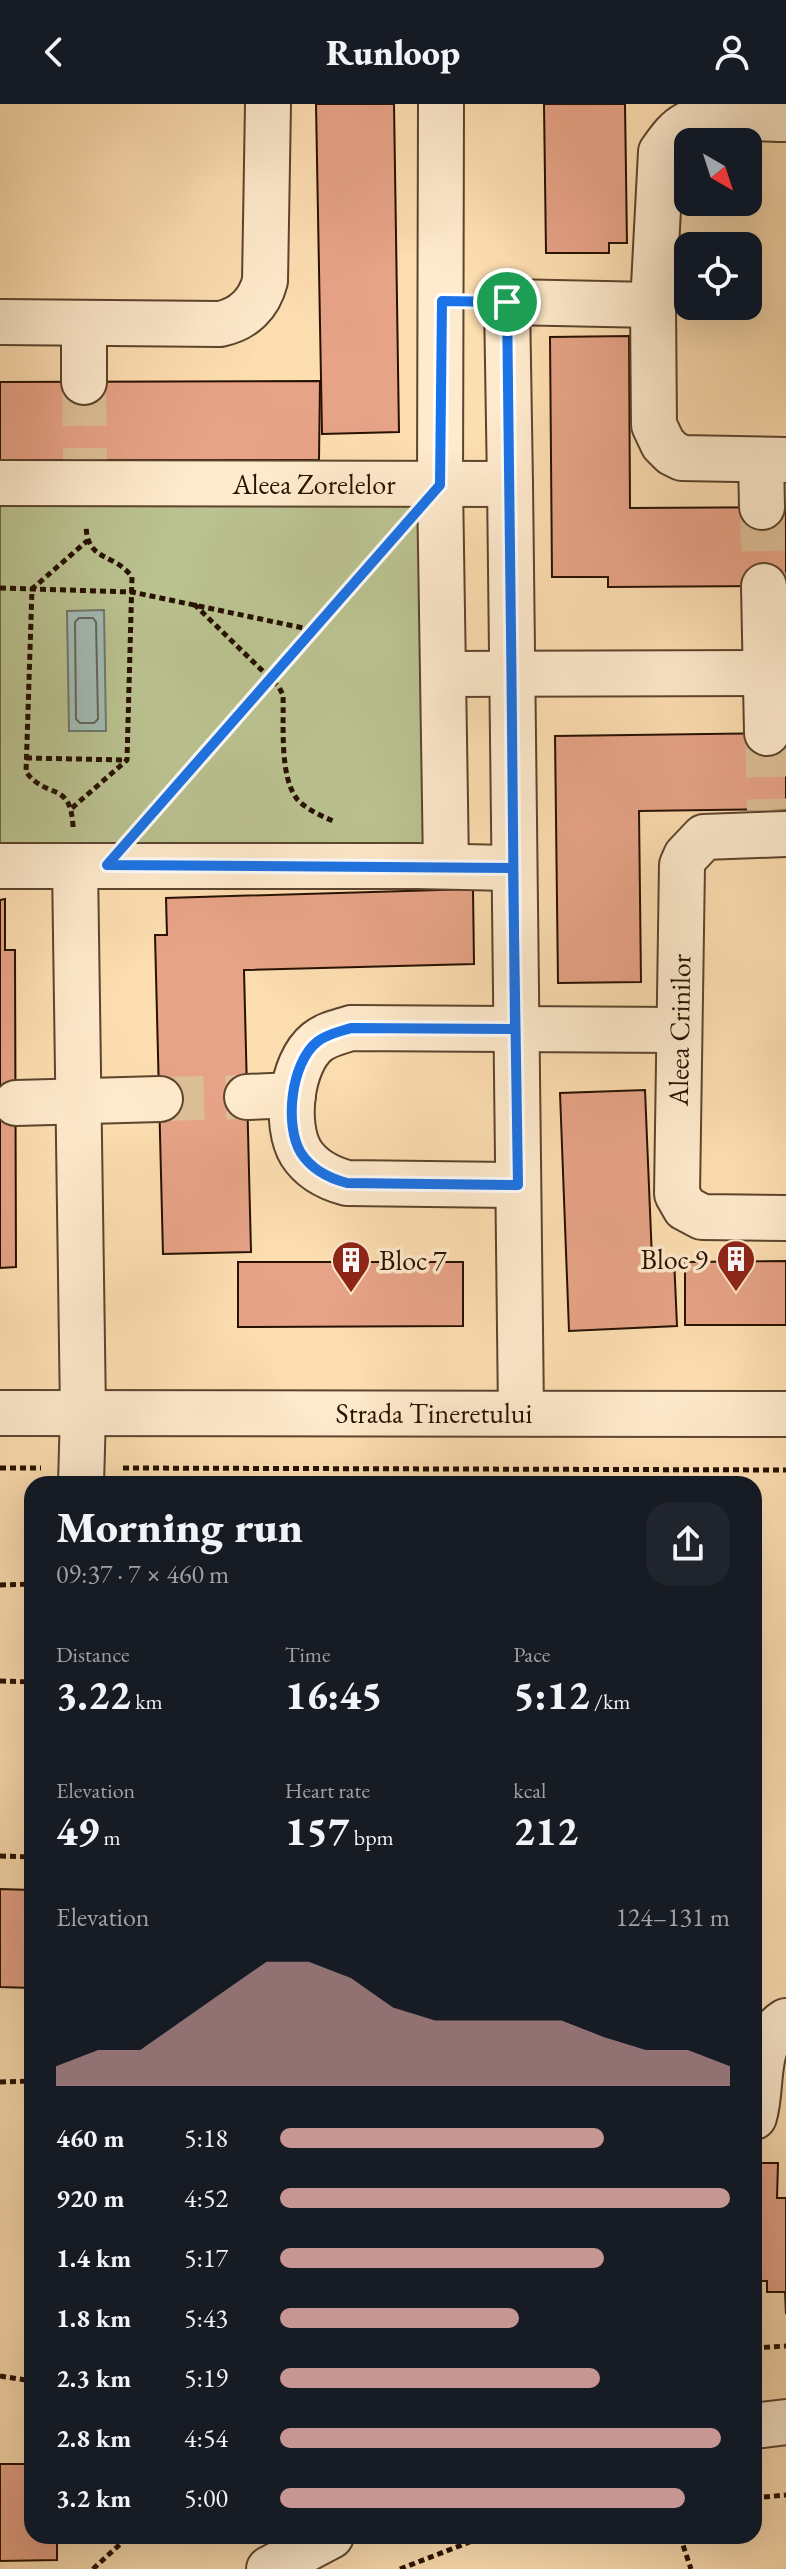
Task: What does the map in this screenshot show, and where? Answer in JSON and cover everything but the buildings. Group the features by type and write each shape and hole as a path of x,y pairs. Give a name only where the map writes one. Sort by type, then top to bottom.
{"street":[{"path":"0,322 220,324 238,318 254,305 265,281 268,104"},
{"path":"441,104 440,485 446,866"},
{"path":"762,507 773,460 682,458 672,453 656,434 653,305 661,152 679,130 691,123 769,114"},
{"path":"442,301 653,305"},
{"path":"507,302 521,1413"},
{"path":"84,323 84,382"},
{"name":"Aleea Zorelelor","path":"0,483 85,472 440,485 510,484"},
{"path":"764,586 776,673 767,733"},
{"path":"445,674 776,673"},
{"name":"Aleea Crinilor","path":"775,826 704,837 686,856 682,865 677,1194 680,1202 693,1214 702,1217 786,1218"},
{"path":"0,866 513,868"},
{"path":"81,1476 83,1413 78,1102 91,866"},
{"path":"518,1185 347,1183 329,1178 317,1171 301,1152 293,1131 293,1095 301,1060 315,1043 329,1034 351,1028 679,1030"},
{"path":"247,1097 293,1095"},
{"path":"16,1103 160,1099"},
{"name":"Strada Tineretului","path":"0,1413 786,1414"},
{"path":"762,2054 770,2038 786,2021"},
{"path":"762,2425 786,2422"},
{"path":"269,2569 316,2544"}],"path":[{"path":"72,808 127,760 132,577 99,555 87,541 85,472"},
{"path":"87,541 32,589 26,772 60,794 72,808 91,866 271,679 440,485"},
{"path":"0,588 132,592 313,630"},
{"path":"194,604 271,679 283,695 285,767 291,789 308,809 335,823"},
{"path":"26,758 127,760"},
{"path":"81,1476 786,1470"},
{"path":"0,1585 24,1584"},
{"path":"0,1681 24,1682"},
{"path":"0,1856 24,1857"},
{"path":"0,2082 24,2081"},
{"path":"762,2348 786,2346"},
{"path":"0,2376 24,2380"},
{"path":"762,2497 786,2495"},
{"path":"93,2569 120,2544"},
{"path":"402,2568 464,2544"},
{"path":"683,2544 691,2569"}],"green space":[{"path":"0,484 440,485 446,866 0,868"}],"water":[{"path":"104,610 106,731 69,731 67,611"}],"tunnel":[{"path":"84,382 85,460"},
{"path":"762,507 764,586"},
{"path":"767,733 769,810"},
{"path":"160,1099 247,1097"}],"place":[{"name":"Bloc 9","path":"736,1293"},
{"name":"Bloc 7","path":"351,1294"}],"route":[{"path":"507,302 442,301 440,485 107,865 513,868 514,949 516,1107 518,1185 347,1183 317,1171 301,1152 293,1131 295,1079 301,1060 315,1043 329,1034 351,1028 515,1029 514,949 511,675 510,484 507,302"}]}
